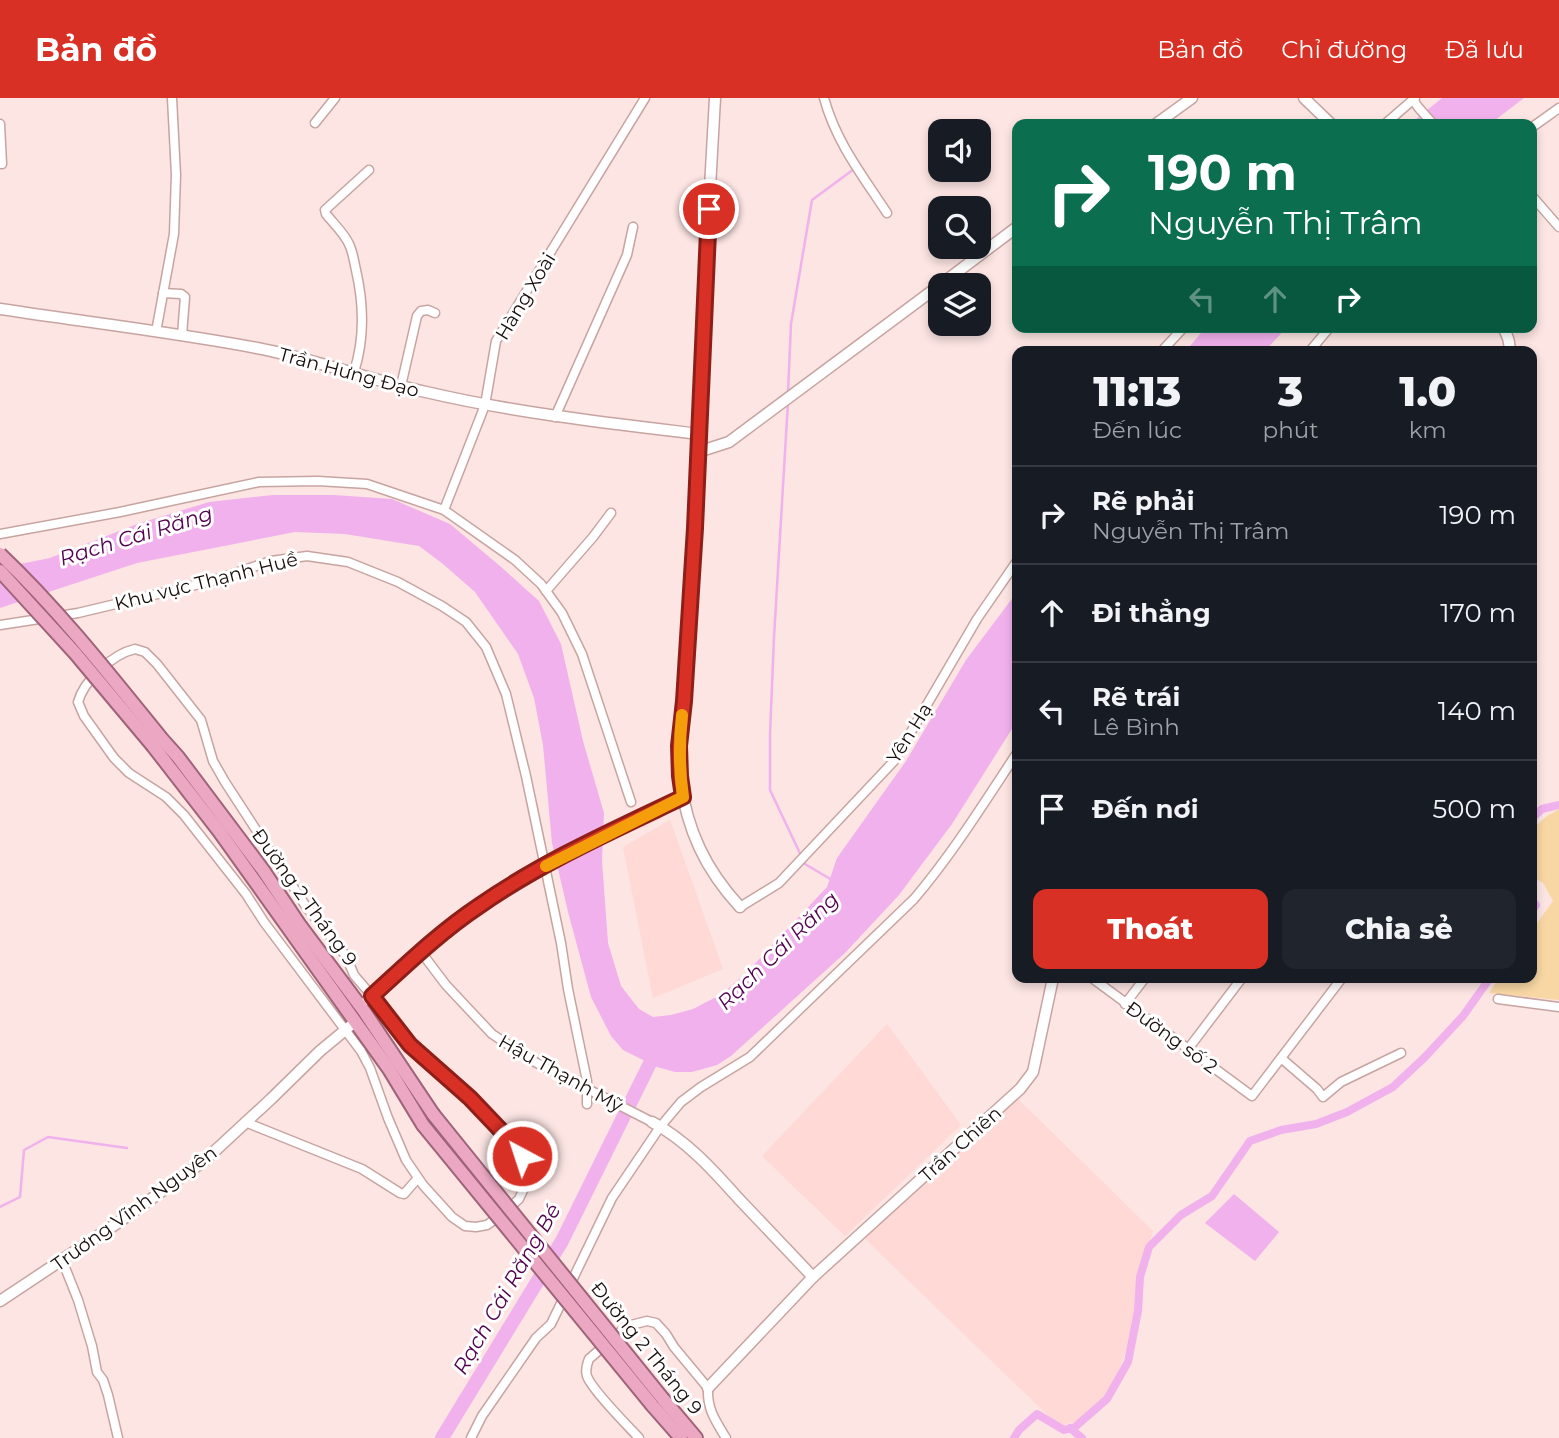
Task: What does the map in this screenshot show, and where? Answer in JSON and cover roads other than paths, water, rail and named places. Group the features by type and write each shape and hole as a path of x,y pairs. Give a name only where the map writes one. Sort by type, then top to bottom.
{"highway":[{"name":"Đường 2 Tháng 9","path":"0,554 56,612 157,742 378,1054 423,1125 657,1402 696,1438"},
{"name":"Đường 2 Tháng 9","path":"0,571 157,742 178,757 263,870 433,1114 657,1402 681,1438"}],"street":[{"path":"156,332 174,234 176,175 172,98"},
{"path":"316,123 335,98"},
{"name":"Hàng Xoài","path":"444,510 485,405 496,341 645,98"},
{"path":"715,98 688,634 679,746 683,797 702,856 740,906"},
{"path":"824,98 829,117 841,142 887,213"},
{"path":"1163,119 1192,98"},
{"path":"1304,98 1326,119"},
{"path":"1392,119 1416,102 1429,119"},
{"path":"1537,124 1559,108"},
{"path":"0,124 2,164"},
{"path":"354,372 359,357 363,309 361,292 349,243 325,210 369,170"},
{"path":"1537,202 1559,226"},
{"path":"555,417 627,255 633,227"},
{"path":"956,273 1012,231"},
{"path":"163,293 186,296 182,335"},
{"path":"698,452 729,442 928,294"},
{"name":"Trần Hưng Đạo","path":"0,309 259,349 423,392 485,405 555,417 699,434"},
{"path":"401,386 417,316 421,311 435,313"},
{"path":"1167,346 1178,333"},
{"path":"0,534 259,482 318,481 366,484 444,510 515,560 541,584 562,613 582,654 631,802"},
{"path":"546,591 611,513"},
{"name":"Khu vực Thạnh Huề","path":"0,625 78,613 208,582 271,561 307,556 348,562 398,582 466,622 486,648 506,694 526,776 568,989 591,1088 587,1104"},
{"name":"Yên Hạ","path":"740,906 779,883 894,761 977,619 1012,568"},
{"path":"135,649 145,652 201,720 213,761 225,782 307,908 346,956 354,975 372,996 410,1045 470,1098 522,1156 527,1171 525,1186 519,1199 487,1224 465,1226 452,1217 418,1178 401,1149 370,1068 360,1051 246,894 184,815 166,797 129,773 114,758 84,716 78,702 80,693 87,683 118,655 135,649"},
{"path":"471,1438 482,1416 536,1338 551,1324 612,1198 656,1125 701,1087 750,1057 914,899 967,829 1012,760"},
{"path":"360,1006 477,907 531,873 683,797"},
{"name":"Hậu Thạnh Mỹ","path":"421,952 446,985 492,1034 533,1061 591,1088 656,1125"},
{"path":"329,963 354,975"},
{"name":"Trần Chiên","path":"708,1388 813,1277 1020,1089 1033,1072 1052,983"},
{"name":"Đường số 2","path":"1098,983 1252,1096 1281,1058"},
{"path":"1125,1004 1141,983"},
{"path":"1188,1049 1238,983"},
{"path":"1338,983 1281,1058 1323,1097 1341,1082 1401,1053"},
{"path":"1498,999 1559,1007"},
{"name":"Trương Vĩnh Nguyên","path":"0,1301 119,1222 204,1161 320,1051 355,1022"},
{"path":"360,1051 378,1054"},
{"path":"246,1122 362,1169 400,1193 407,1192 418,1178"},
{"path":"656,1125 692,1151 719,1177 813,1277"},
{"path":"62,1260 78,1300 97,1372 108,1395 118,1438"},
{"path":"639,1438 593,1387 586,1375 586,1366 589,1359 627,1326 647,1321 656,1323 708,1388 707,1403 726,1438"}],"water":[{"path":"1442,98 1524,98 1497,119 1416,119"},
{"path":"1201,333 1281,333 1270,346 1190,346"},
{"name":"Rạch Cái Răng","path":"273,495 392,499 450,524 539,601 561,644 583,741 604,813 602,861 608,943 621,986 639,1009 653,1017 693,1009 722,994 746,973 827,887 837,858 906,761 966,660 1012,599 1012,729 952,824 899,895 845,953 731,1056 717,1065 692,1072 675,1072 657,1067 623,1050 611,1036 591,997 552,843 543,745 534,698 518,654 475,592 419,546 345,534 295,532 137,563 0,608 0,568 50,558 137,524 209,502"},
{"path":"1234,1194 1279,1232 1255,1261 1205,1223"}],"waterway":[{"path":"788,392 791,324 812,200 854,169"},
{"path":"788,402 774,637 770,790 805,864 832,880"},
{"path":"1537,814 1542,809 1559,805"},
{"path":"1014,1438 1037,1414 1064,1430 1075,1427 1107,1399 1128,1362 1138,1311 1140,1277 1149,1247 1181,1215 1212,1196 1250,1141 1281,1130 1316,1124 1347,1112 1393,1087 1463,1016 1486,983"},
{"name":"Rạch Cái Răng Bé","path":"442,1438 562,1241 658,1047"},
{"path":"0,1207 20,1197 24,1150 48,1137 127,1148"},
{"path":"1070,1428 1082,1438"}]}
